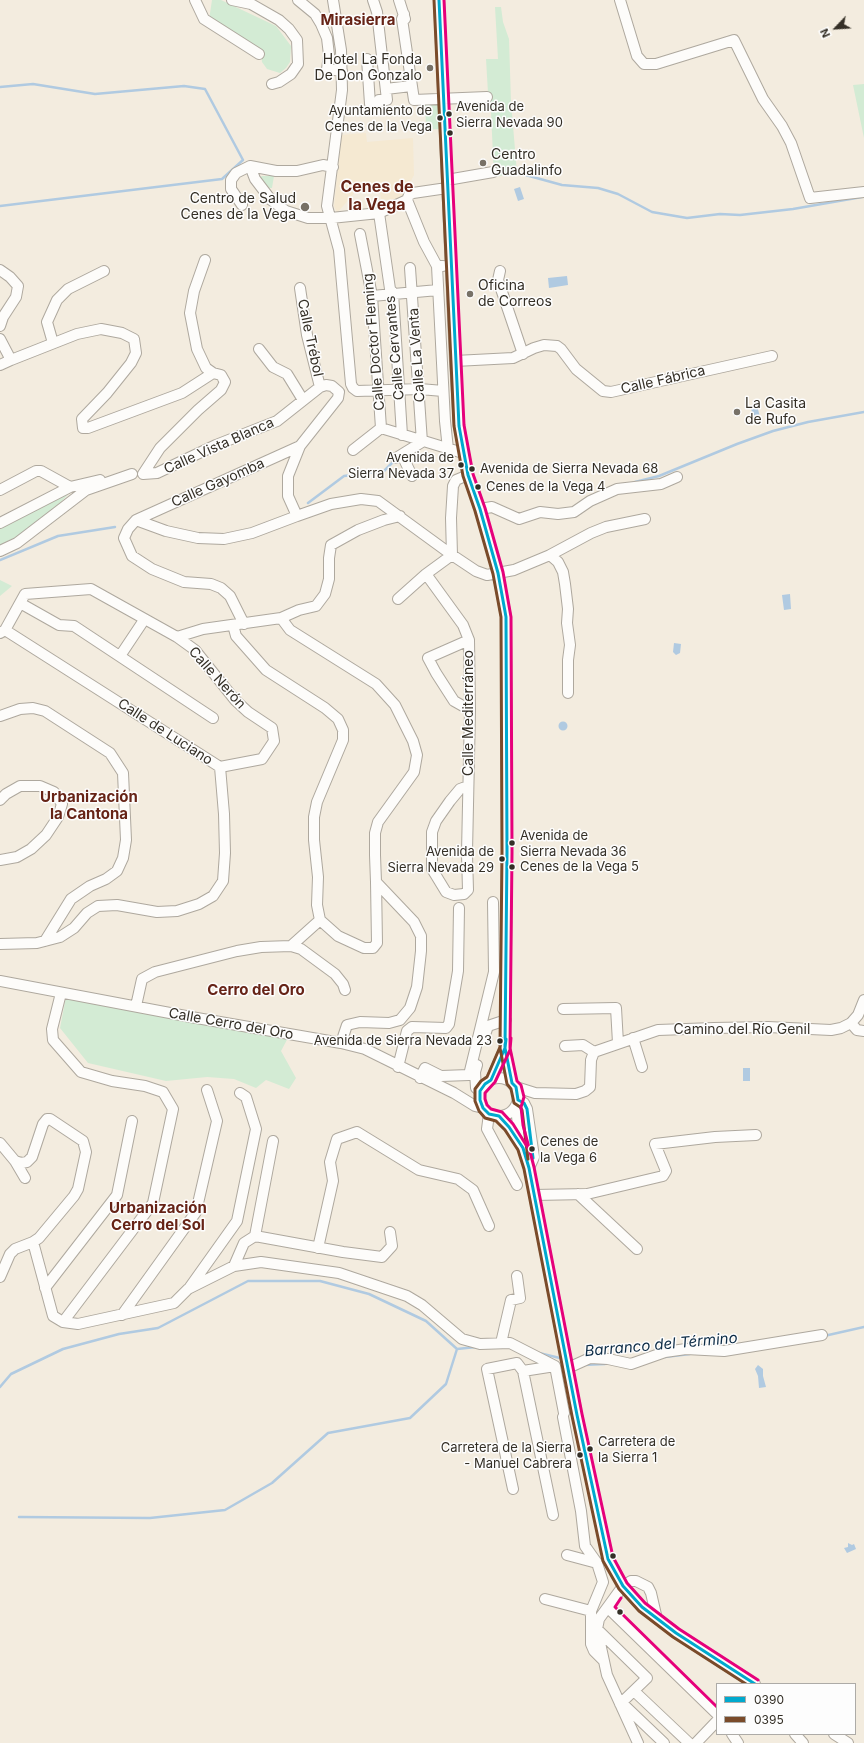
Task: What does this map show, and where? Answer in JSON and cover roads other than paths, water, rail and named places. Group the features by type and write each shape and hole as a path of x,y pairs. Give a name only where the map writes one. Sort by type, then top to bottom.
{"street":[{"path":"197,0 204,20 259,54"},
{"path":"232,0 251,4 279,20 289,29 297,40 298,64 291,74 279,82 272,84"},
{"path":"298,0 315,14 327,38 329,55 327,69 342,71"},
{"path":"333,0 341,50 342,90 327,206 339,250 351,384 357,391 379,389 420,389 444,391"},
{"path":"367,59 370,104 378,103 379,100 387,100 377,12 372,0"},
{"path":"399,0 409,33 420,100"},
{"path":"439,0 459,426 468,475 480,509 498,573 506,617 507,852 505,1048 518,1101 523,1148 529,1168 568,1368 608,1559 623,1586 642,1607 657,1619 753,1683"},
{"path":"620,0 637,56 644,64 656,64 734,40 763,99 782,126 791,144 810,198 864,192"},
{"path":"404,14 402,19 414,100 444,100 487,97"},
{"path":"386,89 411,86"},
{"path":"242,205 231,189 231,180 236,173 250,166 276,172 297,171 323,165 333,167"},
{"path":"250,166 255,178 267,194 286,211 308,218 331,218 379,213 407,200 409,195 413,193 493,172"},
{"path":"407,200 424,242 437,266 448,449"},
{"name":"Calle Cervantes","path":"379,213 390,290 393,293 402,435"},
{"name":"Calle Doctor Fleming","path":"360,234 372,296 381,428"},
{"path":"0,364 77,334 101,329 122,333 134,339 136,353 131,363 107,393 82,419 83,428 88,428 182,393 213,373 206,368 197,349 190,313 194,291 206,260"},
{"path":"437,266 451,266"},
{"name":"Calle La Venta","path":"410,268 420,389 422,442"},
{"path":"0,270 10,277 18,286 16,297 3,317 0,326"},
{"path":"53,343 46,322 57,300 68,289 104,271"},
{"path":"500,271 498,280 523,354"},
{"name":"Calle Trébol","path":"300,288 307,335 320,387"},
{"path":"372,296 438,290"},
{"path":"0,339 11,360"},
{"name":"Calle Fábrica","path":"455,361 513,358 544,345 557,346 576,369 603,391 611,392 772,356"},
{"path":"259,349 273,367 287,374 303,400"},
{"name":"Calle Vista Blanca","path":"144,474 160,448 198,410 222,390 225,382 224,378 217,373 213,373"},
{"path":"297,516 288,496 288,476 300,446 338,398 339,392 332,386 326,385 320,387"},
{"name":"Calle Vista Blanca","path":"144,474 157,473 216,445 277,421 320,387"},
{"path":"353,450 381,428 464,454"},
{"path":"412,476 399,456 422,442"},
{"name":"Calle Gayomba","path":"136,520 300,446"},
{"path":"0,490 36,471 41,471 70,487"},
{"path":"0,523 70,487 82,483 132,474 144,474"},
{"path":"0,551 16,543 86,490 132,474"},
{"path":"452,556 451,518 453,486 456,480 468,475"},
{"path":"480,509 492,507 519,519 540,512 558,514 574,512 590,501 617,489 661,484 677,477"},
{"path":"244,624 230,596 221,588 211,584 184,582 152,569 132,556 124,538 128,529 136,520 166,531 191,537 224,539 252,533 331,504 362,499 378,501 452,556 476,571 487,575 514,570 550,555 591,533 606,527 645,518"},
{"path":"177,637 203,629 281,618 299,610 316,606 325,594 329,580 329,558 331,544 358,530 384,520 400,516"},
{"path":"550,555 558,562 563,572 565,584 570,645 568,660 568,693"},
{"path":"398,599 426,574 452,556"},
{"path":"426,574 463,626 468,640 428,658 436,674 454,701 470,710"},
{"name":"Calle Nerón","path":"20,603 25,594 91,589 144,620 177,637 195,650 235,700 248,712 272,728 274,741 262,760 220,767"},
{"path":"3,631 20,603 59,626 74,626 213,718"},
{"path":"233,625 236,636 266,670 325,708 338,719 343,730 343,740 317,802 314,817 314,840 318,877 317,905 320,920 338,936 364,948 372,948 376,943 375,833 378,822 414,772 417,755 413,741 395,705 376,684 290,630 281,618"},
{"path":"120,656 144,620"},
{"name":"Calle de Luciano","path":"0,944 36,943 60,937 74,928 87,913 98,906 117,905 157,912 177,911 199,904 213,896 223,881 225,853 224,814 220,767 3,631"},
{"name":"Calle Mediterráneo","path":"468,640 470,710 467,855 468,890 464,894 454,895 446,892 432,869 432,832 436,821 450,801 460,789 468,786"},
{"path":"0,716 20,709 33,708 45,711 110,753 123,773 126,840 123,858 117,871 106,880 90,886 71,899 44,941"},
{"path":"0,800 6,794 20,786 40,786 54,792 62,804 58,817 46,835 31,849 17,857 0,860"},
{"path":"341,1043 348,1025 360,1022 389,1023 400,1020 410,1008 417,988 421,936 414,922 376,882"},
{"path":"420,1078 425,1068 441,1076 468,1075 494,972 493,902"},
{"path":"398,1067 407,1031 412,1027 446,1028 449,1024 458,971 459,908"},
{"path":"291,946 320,920"},
{"path":"136,1006 142,979 155,972 237,951 261,947 291,946 301,949 335,974 343,984 345,990"},
{"name":"Calle Cerro del Oro","path":"0,981 341,1043 364,1050 454,1093 470,1104 490,1113"},
{"path":"61,993 52,1029 53,1040 81,1072 112,1081 145,1086 163,1092 172,1109 153,1203 63,1322"},
{"path":"864,1000 858,1016 851,1023 856,1030 864,1032"},
{"path":"563,1009 616,1008 618,1043"},
{"path":"480,1092 476,1088 475,1072 488,1026 506,1020"},
{"name":"Camino del Río Genil","path":"594,1052 658,1030 768,1027 831,1030 841,1028 851,1023"},
{"path":"633,1038 642,1067"},
{"path":"523,1148 509,1127 490,1113 480,1100 480,1092 485,1084 491,1080 502,1079 535,1093 576,1094 585,1091 590,1087 591,1060 594,1052 582,1045 565,1046"},
{"path":"491,1080 505,1048"},
{"path":"122,1315 196,1212 217,1121 207,1090"},
{"name":"Calle Cerro del Oro","path":"454,1093 470,1095 480,1092"},
{"path":"33,1242 54,1316 63,1322 78,1324 174,1303 188,1289 237,1221 256,1129 246,1097 240,1093"},
{"path":"490,1113 508,1114 518,1101 535,1093"},
{"path":"518,1101 524,1103 527,1109 534,1157 529,1168"},
{"path":"490,1113 487,1129 517,1185"},
{"path":"0,1277 10,1254 15,1249 33,1242 43,1234 77,1192 86,1148 83,1141 50,1119 47,1119 43,1124 32,1157 24,1163 15,1161"},
{"path":"45,1288 117,1195 132,1121"},
{"path":"318,1248 333,1181 330,1162 337,1139 357,1132 419,1170 458,1179 473,1190 489,1226"},
{"path":"534,1195 587,1194 663,1176 666,1171 655,1144 715,1137 756,1135"},
{"path":"255,1236 273,1141"},
{"path":"0,1143 15,1161 25,1178"},
{"path":"578,1194 637,1249"},
{"path":"234,1266 244,1243 255,1236 318,1248 382,1257 392,1246 390,1232"},
{"path":"188,1289 234,1266 261,1262 339,1273 408,1296 422,1305 462,1339 480,1344 510,1343 555,1366"},
{"path":"501,1343 511,1300 520,1298 517,1276"},
{"path":"523,1371 555,1366 568,1368 590,1358 608,1359 631,1364 665,1352 686,1349 724,1351 822,1334"},
{"path":"513,1489 488,1369 516,1363 523,1371 553,1515"},
{"path":"555,1366 585,1546 597,1563 603,1582 591,1611 591,1644 594,1651 603,1660"},
{"path":"567,1555 597,1563"},
{"path":"638,1743 607,1675 597,1629 599,1619 623,1586 631,1581 642,1582 648,1586 657,1619"},
{"path":"545,1599 591,1611"},
{"path":"608,1608 716,1713"},
{"path":"597,1629 647,1678 621,1704"},
{"path":"634,1690 689,1743"},
{"path":"621,1704 664,1743"},
{"path":"700,1742 716,1722"},
{"path":"797,1735 803,1743"},
{"path":"836,1735 848,1743"}],"water":[{"path":"520,187 524,199 518,201 514,189"},
{"path":"567,276 568,285 549,288 548,278"},
{"path":"757,406 761,420 754,421 751,408"},
{"path":"790,594 791,609 784,610 782,595"},
{"path":"674,643 681,644 680,653 676,655 673,652"},
{"path":"561,722 565,722 567,726 565,730 561,730 559,728 559,724"},
{"path":"743,1068 750,1068 750,1081 743,1081"},
{"path":"758,1365 763,1369 766,1387 759,1388 758,1376 755,1369"},
{"path":"848,1543 852,1545 854,1544 856,1549 847,1553 844,1548 848,1547"}],"waterway":[{"path":"0,87 33,84 95,94 184,86 205,89 243,160 222,179 0,206"},
{"path":"522,174 562,185 598,188 618,194 652,212 687,218 720,214 740,215 793,209 862,197"},
{"path":"635,482 659,476 773,431 808,422 864,412"},
{"path":"308,503 344,476 384,471 392,463"},
{"path":"0,560 58,536 115,527"},
{"name":"Barranco del Término","path":"0,1387 11,1374 63,1349 119,1334 158,1328 248,1281 320,1281 369,1294 426,1321 457,1349 476,1347"},
{"name":"Barranco del Término","path":"824,1336 864,1327"},
{"path":"19,1517 150,1518 225,1510 272,1483 328,1433 410,1418 446,1384 457,1349"},
{"name":"Barranco del Término","path":"539,1353 564,1359"},
{"name":"Barranco del Término","path":"665,1357 690,1354"},
{"name":"Barranco del Término","path":"584,1365 605,1364"}],"place":[{"name":"Hotel La Fonda De Don Gonzalo","path":"430,68"},
{"name":"Avenida de Sierra Nevada 90","path":"449,114"},
{"name":"Ayuntamiento de Cenes de la Vega","path":"440,118"},
{"name":"Centro Guadalinfo","path":"483,163"},
{"name":"Centro de Salud Cenes de la Vega","path":"305,207"},
{"name":"Oficina de Correos","path":"470,294"},
{"name":"La Casita de Rufo","path":"737,412"},
{"name":"Avenida de Sierra Nevada 37","path":"461,465"},
{"name":"Avenida de Sierra Nevada 68","path":"472,469"},
{"name":"Cenes de la Vega 4","path":"478,487"},
{"name":"Avenida de Sierra Nevada 36","path":"512,843"},
{"name":"Avenida de Sierra Nevada 29","path":"502,859"},
{"name":"Cenes de la Vega 5","path":"512,867"},
{"name":"Avenida de Sierra Nevada 23","path":"500,1041"},
{"name":"Cenes de la Vega 6","path":"532,1149"},
{"name":"Carretera de la Sierra 1","path":"590,1449"},
{"name":"Carretera de la Sierra - Manuel Cabrera","path":"580,1455"}],"district":[{"name":"Mirasierra","path":"358,20"},
{"name":"Cenes de la Vega","path":"377,196"},
{"name":"Urbanización la Cantona","path":"89,806"},
{"name":"Cerro del Oro","path":"256,990"},
{"name":"Urbanización Cerro del Sol","path":"158,1216"}]}
